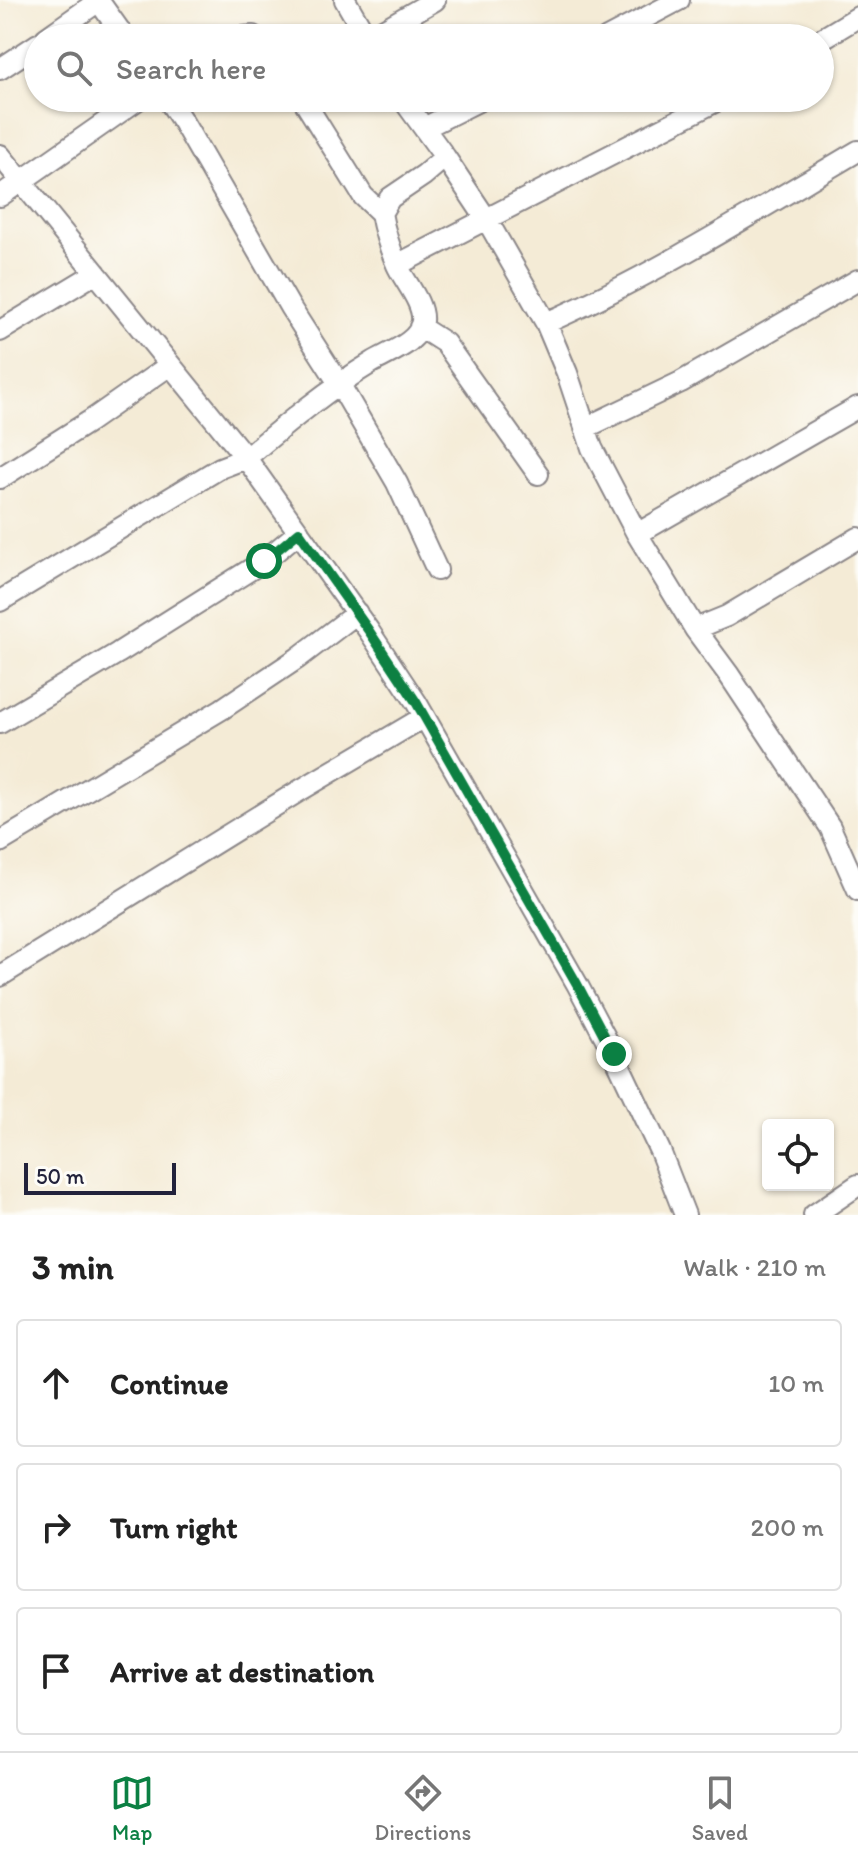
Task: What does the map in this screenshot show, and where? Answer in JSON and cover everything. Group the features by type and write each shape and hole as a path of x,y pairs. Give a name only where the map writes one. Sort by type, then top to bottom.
{"street":[{"path":"66,24 99,0 115,24"},
{"path":"345,0 360,24"},
{"path":"393,24 435,0"},
{"path":"634,24 679,0"},
{"path":"834,32 858,17"},
{"path":"0,69 24,53"},
{"path":"0,196 120,112"},
{"path":"176,112 397,483 437,570"},
{"path":"0,601 220,468 246,458 340,385 417,337 423,319 417,300 397,265 381,213 363,196 311,112"},
{"path":"412,112 487,220 546,323 567,373 592,448 637,534 695,629 830,827 858,890"},
{"path":"424,128 456,112"},
{"path":"397,265 695,112"},
{"path":"546,323 596,301 691,249 858,151"},
{"path":"0,155 246,458 357,613 424,717 577,984 660,1151 685,1215"},
{"path":"381,213 390,198 445,157"},
{"path":"0,331 96,273"},
{"path":"585,428 681,382 858,280"},
{"path":"420,327 445,343 538,474"},
{"path":"0,478 170,365"},
{"path":"637,534 858,407"},
{"path":"0,723 264,561 299,532"},
{"path":"695,629 727,616 858,538"},
{"path":"0,842 222,709 298,658 357,613"},
{"path":"0,976 424,717"},
{"path":"814,1215 858,1185"}],"route":[{"path":"264,561 299,532 357,613 416,702 614,1054"}]}
